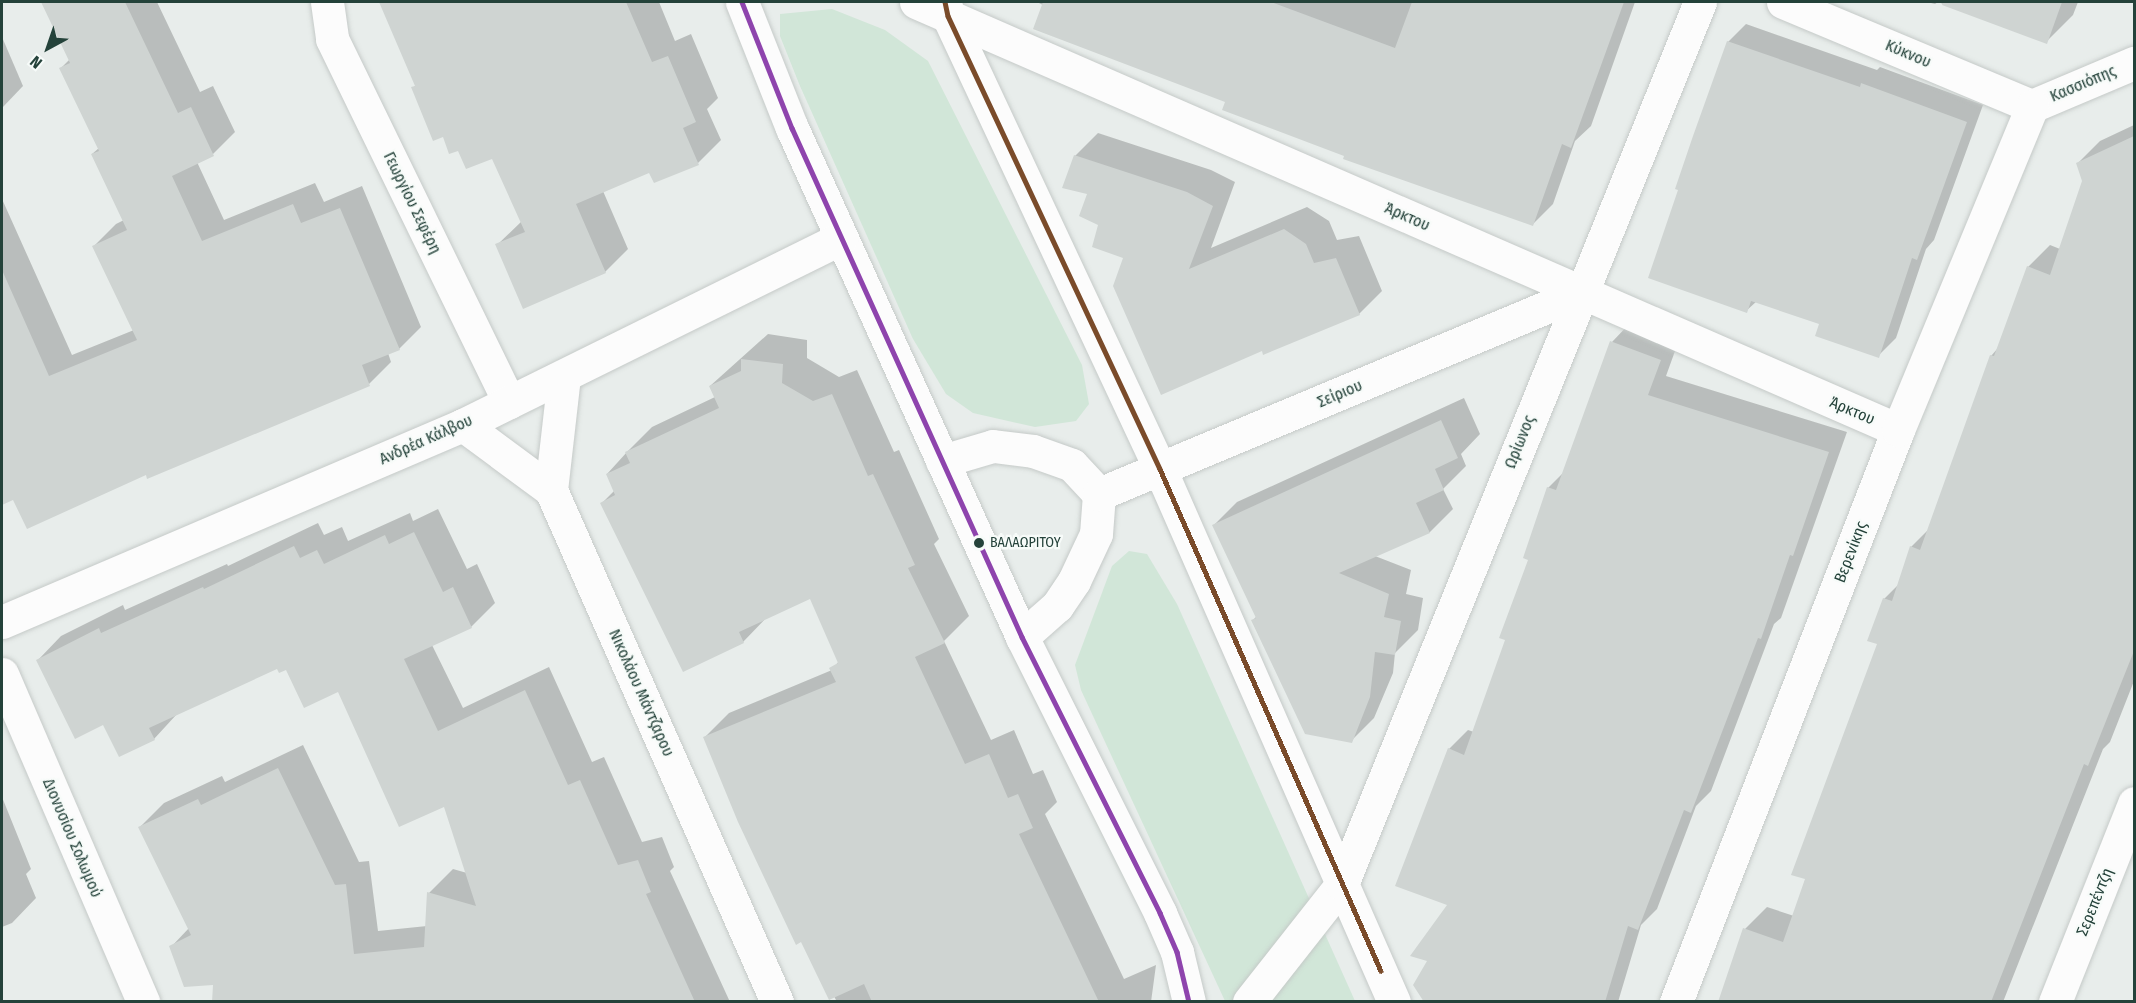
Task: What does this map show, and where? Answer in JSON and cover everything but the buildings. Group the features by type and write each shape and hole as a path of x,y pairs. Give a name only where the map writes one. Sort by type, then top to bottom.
{"street":[{"name":"Γεωργίου Σεφέρη","path":"327,2 333,39 509,402"},
{"path":"742,2 792,128 1022,637 1160,913 1177,952 1189,1002"},
{"name":"Άρκτου","path":"916,2 947,9 1580,293 1898,430"},
{"name":"Ωρίωνος","path":"1249,1002 1342,884 1700,2"},
{"name":"Κύκνου","path":"1783,2 2032,106"},
{"path":"947,9 1160,469 1394,1002"},
{"name":"Κασσιόπης","path":"2032,106 2134,63"},
{"name":"Βερενίκης","path":"1677,1002 1898,430 2032,106"},
{"name":"Ανδρέα Κάλβου","path":"2,622 463,425 841,238"},
{"name":"Σείριου","path":"1099,494 1580,293"},
{"path":"463,425 551,490 564,376"},
{"path":"942,461 993,446 1033,451 1072,465 1099,494 1096,534 1074,581 1057,606 1022,637"},
{"name":"Νικολάου Μάντζαρου","path":"551,490 777,1002"},
{"name":"Διονυσίου Σολωμού","path":"2,675 143,1002"},
{"name":"Σερεπέντζη","path":"2055,1002 2134,803"}],"green space":[{"path":"832,9 885,30 928,61 1082,365 1089,404 1076,421 1035,427 973,413 946,394 913,339 780,36 780,14"},
{"path":"1129,551 1147,554 1177,604 1355,1001 1225,1001 1081,690 1075,665 1112,566"}],"transit line":[{"path":"742,2 792,128 1022,637 1160,913 1177,952 1189,1002"},
{"path":"945,2 948,16 1160,469 1381,971"}],"place":[{"name":"ΒΑΛΑΩΡΙΤΟΥ","path":"979,543"}]}
